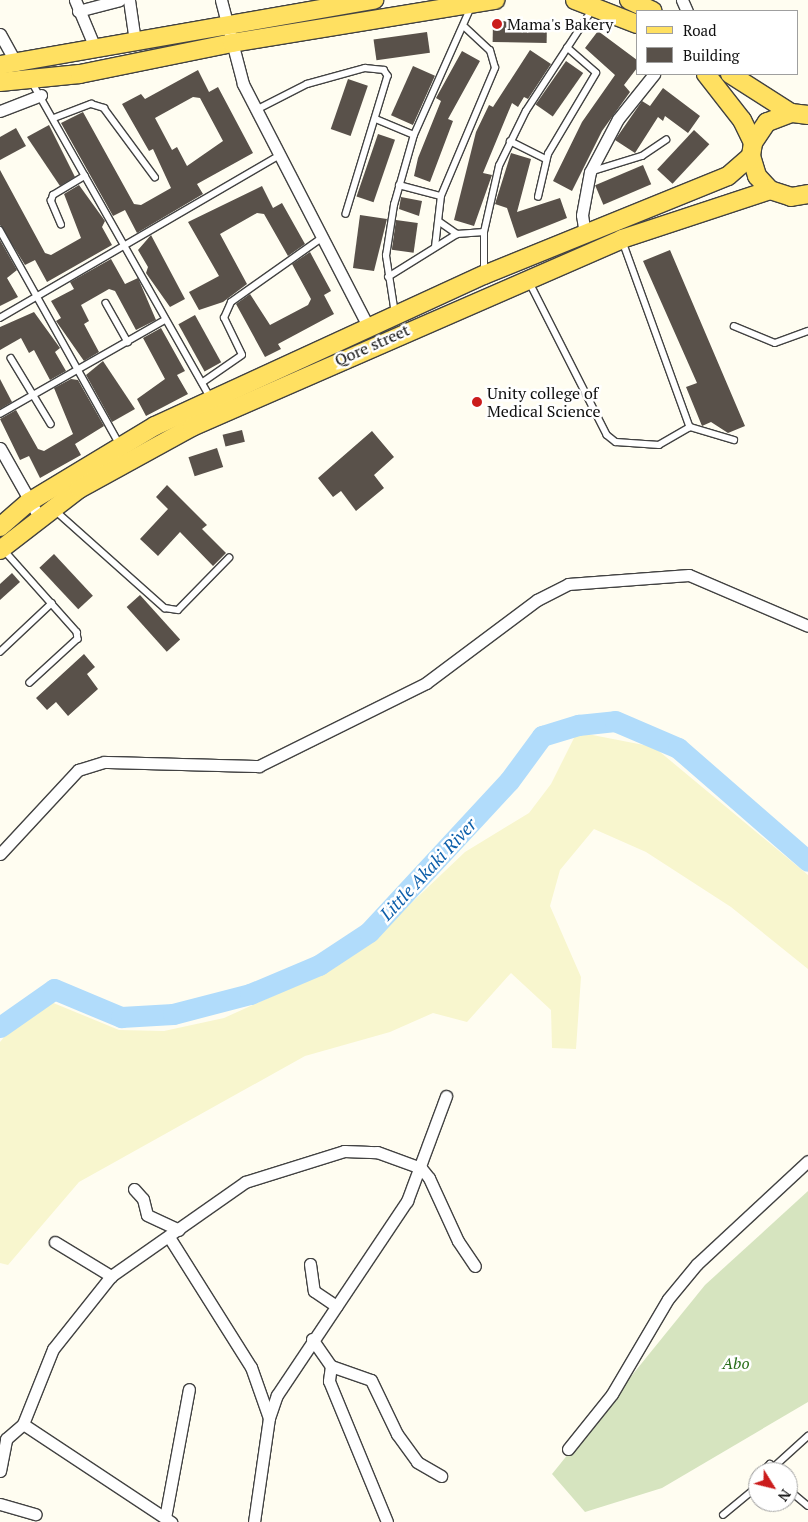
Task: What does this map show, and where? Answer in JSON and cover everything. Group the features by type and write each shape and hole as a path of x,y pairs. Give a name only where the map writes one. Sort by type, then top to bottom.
{"main road":[{"path":"8,65 374,0"},
{"path":"0,82 37,88 232,43 496,0"},
{"path":"575,0 595,6 636,24"},
{"path":"630,0 651,10"},
{"path":"707,75 742,120 752,149 757,176 770,190 800,196 808,208"},
{"path":"732,75 799,114"},
{"name":"Qore street","path":"0,527 29,502 120,446 212,400 368,326 395,316 484,275 728,176 752,149 767,122 799,114"},
{"name":"Qore street","path":"1,549 46,512 192,427 527,278 622,239 770,190"}],"street":[{"path":"96,50 76,5 120,0"},
{"path":"128,0 135,41"},
{"path":"221,0 232,43 256,110 278,156 323,237 368,326"},
{"path":"0,34 8,65"},
{"path":"585,234 582,215 590,172 618,119 653,75"},
{"path":"0,111 37,88"},
{"path":"0,448 29,502 46,512"},
{"path":"0,854 78,770 104,762 259,766 426,682 537,600 568,584 689,575 808,626"},
{"path":"254,1522 269,1418 285,1380 407,1201 421,1168 446,1096"},
{"path":"0,1471 3,1437 23,1424 52,1349 111,1276 245,1182 344,1151 376,1152 421,1168 475,1266"},
{"path":"568,1449 612,1394 668,1299 697,1264 808,1161"},
{"path":"134,1189 143,1199 147,1215 174,1233 251,1367 269,1418"},
{"path":"55,1242 111,1276"},
{"path":"310,1264 314,1291 336,1306"},
{"path":"312,1338 331,1366 371,1380 397,1434 418,1462 441,1476"},
{"path":"331,1366 329,1381 387,1522"},
{"path":"165,1518 189,1389"},
{"path":"23,1424 165,1518"},
{"path":"0,1504 36,1514"},
{"path":"151,1522 165,1518"}],"lane":[{"path":"395,316 386,256 399,185 414,135 465,28 472,4"},
{"path":"484,275 484,232 510,141 595,6"},
{"path":"435,247 434,230 440,222 441,196 495,68 490,51 465,28"},
{"path":"538,197 546,159 596,73 568,48"},
{"path":"256,110 307,84 365,68 384,70 388,76 376,119 359,159 346,214"},
{"path":"37,88 124,248 212,400"},
{"path":"54,118 91,104 104,108 155,177"},
{"path":"376,119 414,135"},
{"path":"590,172 642,156 666,140"},
{"path":"510,141 546,159"},
{"path":"0,318 124,248 278,156"},
{"path":"61,225 51,201 54,195 85,176"},
{"path":"399,185 441,196"},
{"path":"440,222 457,234"},
{"path":"0,230 75,370 120,446"},
{"path":"388,277 457,234 484,232"},
{"path":"203,382 242,355 224,318 231,302 323,237"},
{"path":"622,239 690,427"},
{"path":"527,278 607,435 616,442 659,445 690,427 734,440"},
{"path":"106,303 128,342"},
{"path":"0,414 165,320"},
{"path":"734,326 775,342 808,331"},
{"path":"11,358 51,424"},
{"path":"46,512 165,608 178,610 229,558"},
{"path":"1,549 52,603 78,639 30,683"},
{"path":"0,652 52,603"},
{"path":"779,1462 808,1436"},
{"path":"723,1515 748,1494"},
{"path":"798,1498 808,1506"}],"shaded area":[{"path":"577,732 654,747 808,875 808,969 731,907 646,852 594,829 560,870 550,906 581,977 576,1049 552,1048 551,1010 511,973 467,1022 433,1013 390,1032 305,1056 79,1182 8,1265 0,1263 0,1042 15,1024 51,1002 119,1030 164,1031 224,1018 326,972 383,930 465,852 529,813 551,784"}],"green space":[{"name":"Abo","path":"808,1191 808,1402 662,1488 585,1512 552,1474 705,1285"}],"building":[{"path":"493,21 547,22 547,43 493,42"},
{"path":"598,31 636,59 636,69 624,85 630,92 602,131 572,191 553,181 582,122 615,75 585,48"},
{"path":"427,32 430,53 376,60 374,40"},
{"path":"530,50 551,64 528,99 524,97 518,107 512,103 483,173 492,175 474,226 454,220 476,132 489,105 493,107"},
{"path":"462,51 480,61 448,119 453,121 430,182 414,176 418,158 441,101 436,98"},
{"path":"566,61 583,73 553,116 536,104"},
{"path":"413,66 435,76 413,125 391,115"},
{"path":"198,70 209,92 218,87 253,153 197,184 203,194 137,233 125,210 113,216 61,123 83,112 134,204 141,205 171,188 153,149 149,151 122,104 141,94 145,99","holes":["193,97 200,98 223,141 187,166 177,147 172,150 155,118"]},
{"path":"348,79 368,86 351,136 331,129"},
{"path":"663,88 700,116 688,133 665,116 663,121 658,117 635,153 615,140 642,101 650,106"},
{"path":"49,125 75,177 60,186 27,137"},
{"path":"16,128 26,146 0,160 0,137"},
{"path":"694,130 709,144 673,184 657,169"},
{"path":"378,134 395,140 374,202 357,196"},
{"path":"511,153 531,159 517,212 560,198 567,218 517,238 507,208 495,204"},
{"path":"643,165 651,184 603,205 595,185"},
{"path":"0,170 45,253 51,255 81,238 64,194 79,185 105,221 102,227 112,245 47,282 35,260 25,265 0,225"},
{"path":"262,186 273,208 282,203 305,244 288,256 264,214 257,213 220,234 247,284 223,302 199,310 189,292 219,276 188,222"},
{"path":"401,197 422,201 419,216 399,209"},
{"path":"360,215 387,219 374,271 353,268"},
{"path":"396,220 418,223 414,253 392,250"},
{"path":"151,235 185,299 170,307 146,273 148,267 138,250"},
{"path":"0,240 17,270 7,278 18,297 0,306"},
{"path":"670,250 745,426 728,433 711,422 702,426 686,387 697,383 643,261"},
{"path":"310,252 331,291 324,295 334,314 278,344 281,349 265,357 236,304 250,294 270,325 308,305 311,299 292,264"},
{"path":"111,259 125,284 138,278 156,320 136,330 115,291 109,289 81,305 89,321 84,324 99,352 84,361 56,321 61,318 51,301 74,289 70,282"},
{"path":"34,312 60,348 55,352 66,371 50,380 34,350 29,353 21,338 0,350 0,327"},
{"path":"195,315 221,362 205,371 178,324"},
{"path":"161,328 185,371 177,375 188,394 146,416 137,399 165,379 143,338"},
{"path":"103,361 135,409 112,422 86,375"},
{"path":"0,379 12,402 0,409"},
{"path":"71,379 78,380 104,426 75,444 81,455 40,478 29,456 20,460 0,419 16,410 38,449 44,451 73,434 54,388"},
{"path":"242,430 245,442 225,446 223,435"},
{"path":"372,431 394,457 374,475 384,488 356,511 341,491 333,497 318,478"},
{"path":"217,448 223,467 195,476 188,457"},
{"path":"167,485 207,525 202,529 226,553 213,566 180,532 158,556 140,539 168,509 156,497"},
{"path":"54,554 93,596 78,609 39,568"},
{"path":"12,573 20,582 0,600 0,584"},
{"path":"140,595 180,640 167,652 127,607"},
{"path":"84,654 95,667 87,674 98,689 68,716 56,702 47,710 36,698"}],"waterway":[{"name":"Little Akaki River","path":"0,1027 54,989 121,1017 173,1014 250,994 319,965 369,932 509,781 542,736 578,725 615,721 678,748 808,861"}],"place":[{"name":"Mama's Bakery","path":"497,24"},
{"name":"Unity college of Medical Science","path":"477,402"}]}
